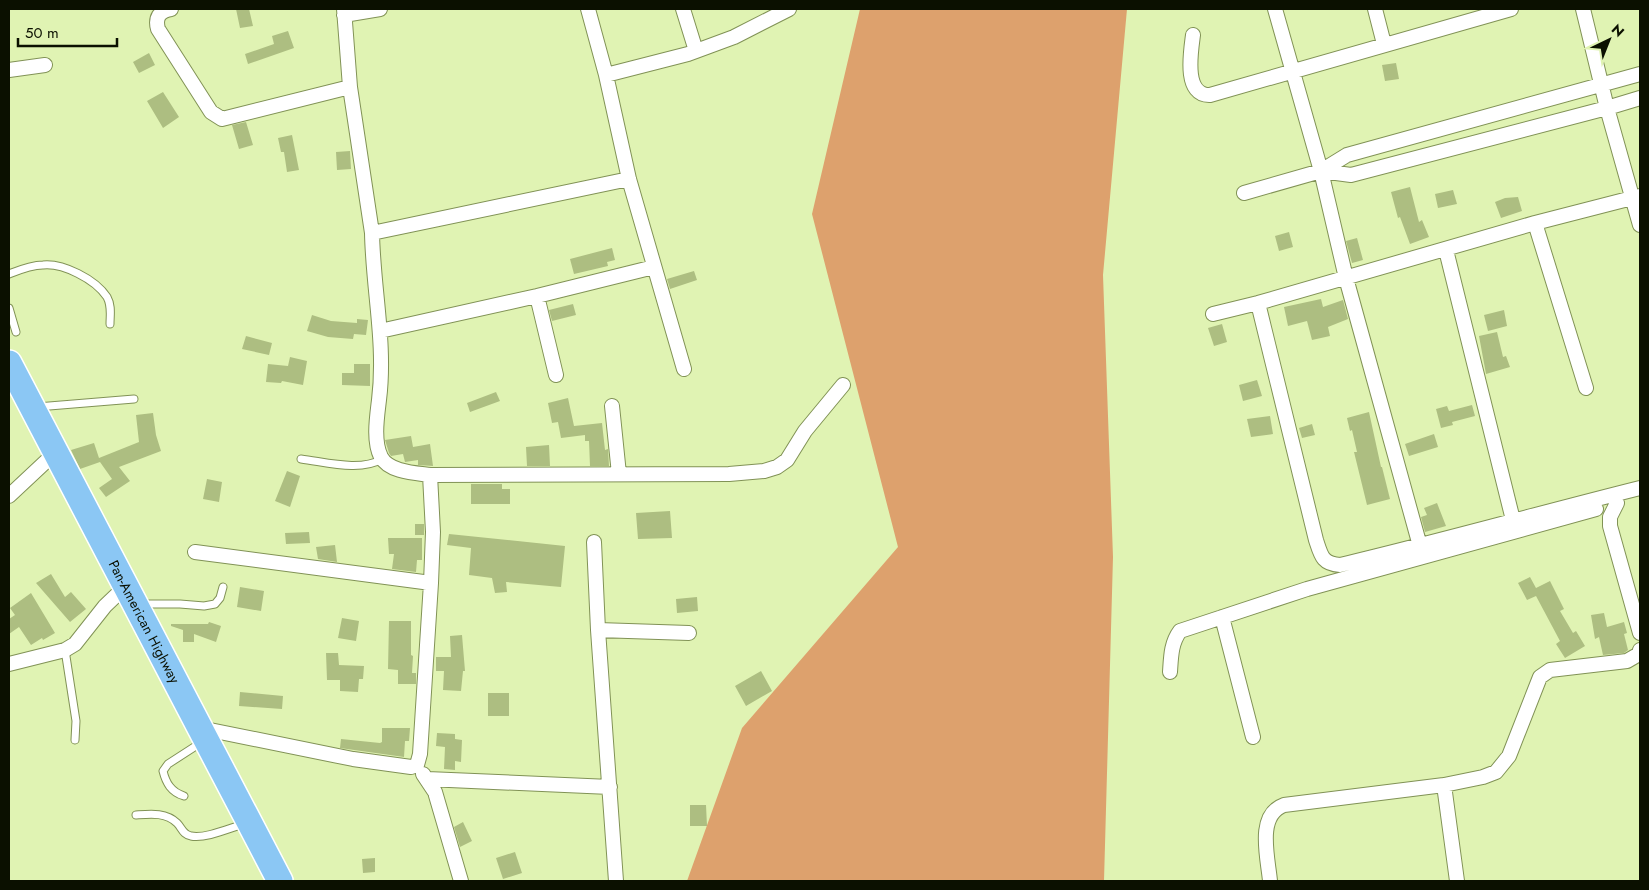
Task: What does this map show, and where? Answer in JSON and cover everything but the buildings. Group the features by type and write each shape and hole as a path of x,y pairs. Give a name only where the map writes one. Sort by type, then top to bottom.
{"highway":[{"name":"Pan-American Highway","path":"9,363 280,881"}],"street":[{"path":"170,9 164,10 158,16 156,21 158,29 211,112 222,119 350,86"},
{"path":"380,9 344,12 350,86 372,233 372,253 380,331 381,376 377,418 378,443 382,459 389,465 399,469 430,475 739,474 764,471 777,467 787,460 806,431 842,385"},
{"path":"588,9 606,75 629,179 684,369"},
{"path":"683,9 696,51"},
{"path":"606,75 696,51 743,33 789,9"},
{"path":"1275,9 1321,171 1346,278 1420,546"},
{"path":"1375,9 1384,44"},
{"path":"1192,35 1189,66 1192,80 1199,92 1205,95 1292,72 1478,13 1511,9"},
{"path":"1583,9 1608,108 1636,197 1640,225"},
{"path":"9,70 45,65"},
{"path":"1244,193 1321,171 1347,155 1640,74"},
{"path":"1321,171 1351,175 1640,98"},
{"path":"372,233 629,179"},
{"path":"1213,314 1636,197"},
{"path":"1535,224 1586,388"},
{"path":"1446,250 1513,520"},
{"path":"380,331 537,296 654,267"},
{"path":"537,296 556,375"},
{"path":"1258,303 1316,540 1324,560 1331,564 1340,565 1420,546 1640,488"},
{"path":"612,406 619,474"},
{"path":"9,496 56,452"},
{"path":"417,765 420,754 432,583 433,532 430,475"},
{"path":"1170,672 1172,647 1180,631 1307,589 1640,497"},
{"path":"1617,503 1610,517 1610,526 1640,633"},
{"path":"594,542 598,630 616,881"},
{"path":"195,552 432,583"},
{"path":"9,664 65,650 75,644 105,606 131,595"},
{"path":"1222,616 1253,737"},
{"path":"598,630 689,633"},
{"path":"1270,881 1265,829 1272,813 1278,807 1444,785 1496,772 1504,764 1512,749 1540,677 1550,670 1627,661 1639,654 1640,650"},
{"path":"203,734 353,759 412,767 417,765"},
{"path":"417,765 435,792 461,881"},
{"path":"427,779 610,787"},
{"path":"1444,785 1457,881"}],"lane":[{"path":"9,274 44,264 70,269 89,280 106,297 110,307 110,324"},
{"path":"9,308 16,332"},
{"path":"32,407 134,398"},
{"path":"301,459 362,466 375,464 382,459"},
{"path":"131,595 165,603 204,606 215,604 220,598 223,587"},
{"path":"65,650 76,721 75,740"},
{"path":"184,796 176,793 166,782 163,771 168,764 203,734"},
{"path":"136,815 152,813 168,816 176,822 184,834 190,836 217,832 250,822"}],"shaded area":[{"path":"860,9 1127,9 1103,275 1113,557 1104,881 687,881 742,728 898,547 812,214"}]}
